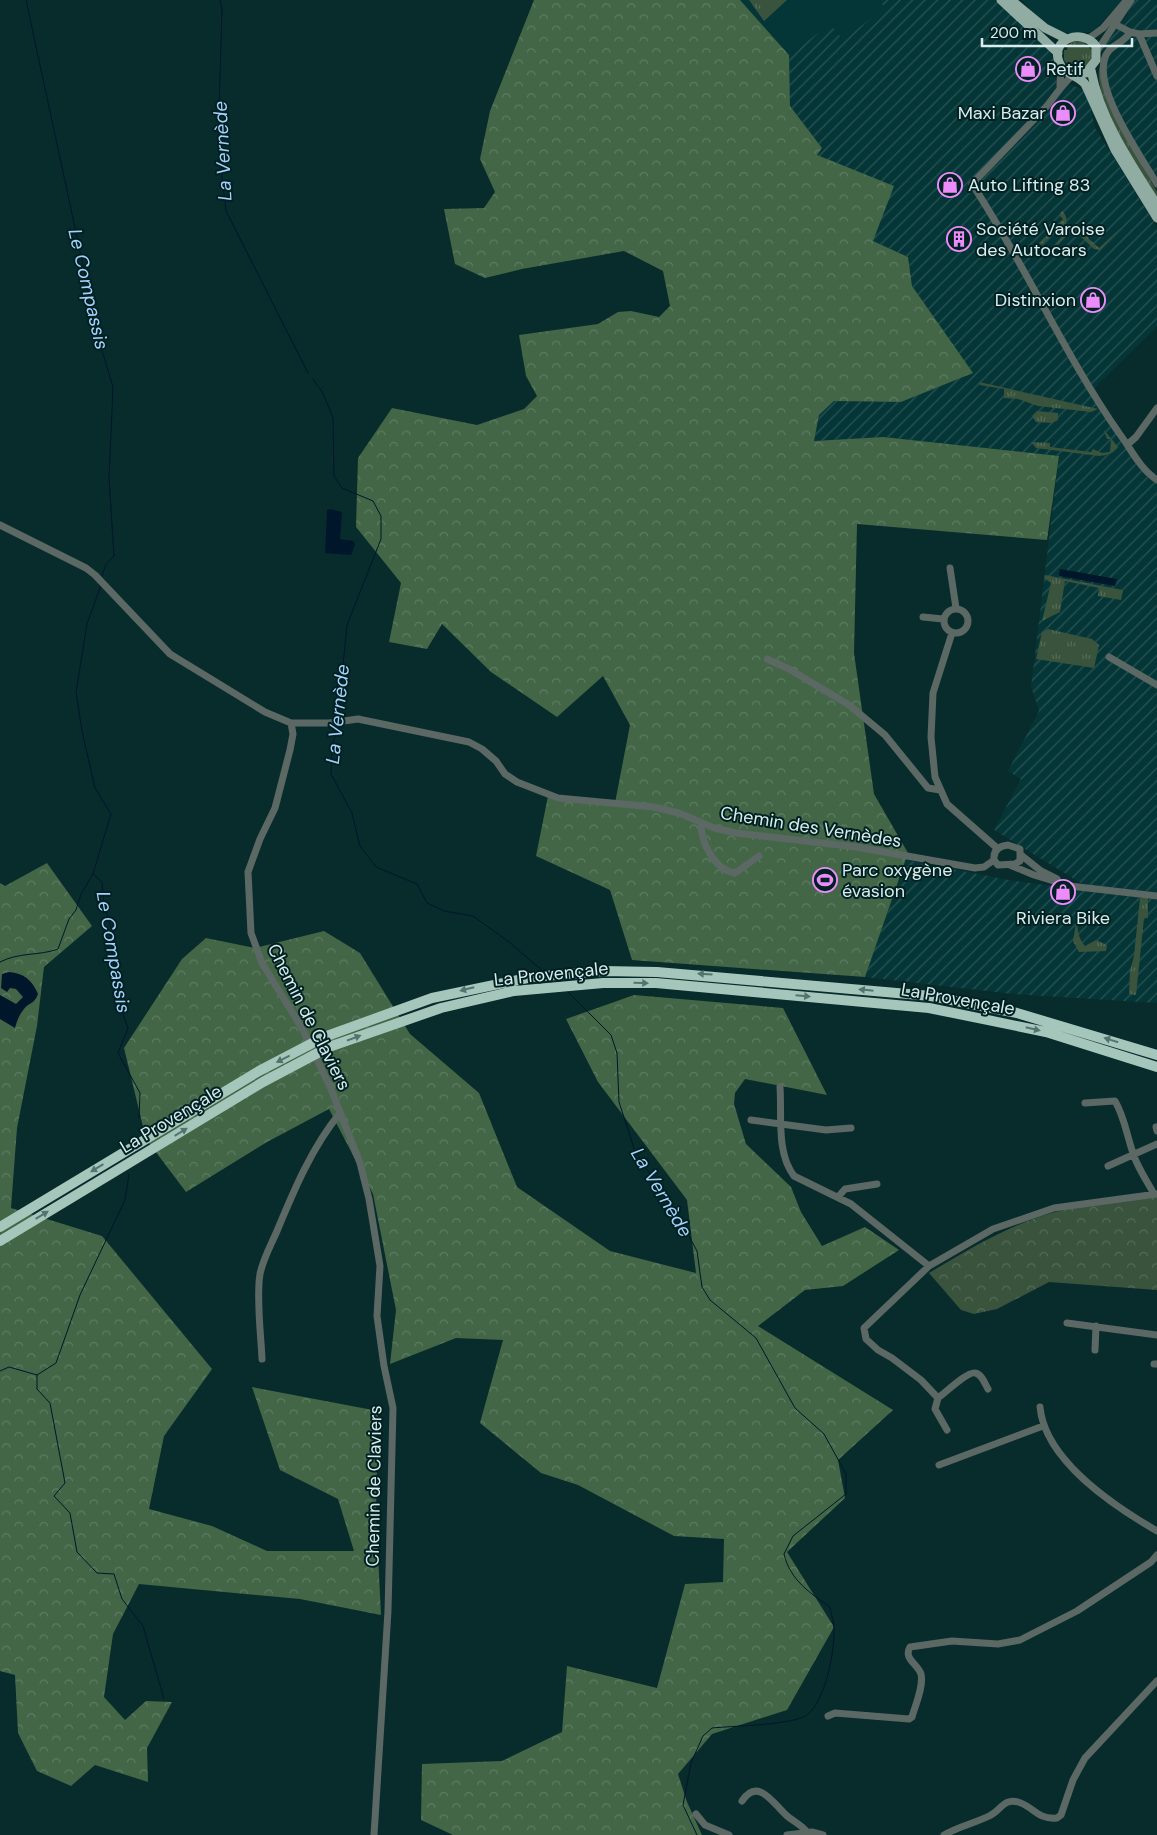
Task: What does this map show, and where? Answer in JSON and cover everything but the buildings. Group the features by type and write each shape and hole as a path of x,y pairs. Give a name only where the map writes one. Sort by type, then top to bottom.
{"highway":[{"name":"La Provençale","path":"0,1227 259,1071 324,1037 393,1010 432,998 475,987 532,977 630,971 709,974 931,996 1017,1013 1157,1055"},
{"name":"La Provençale","path":"0,1240 257,1086 330,1047 441,1008 514,991 575,985 656,983 929,1008 1046,1032 1157,1067"}],"main road":[{"path":"1001,0 1058,53 1061,66 1086,84 1114,150 1157,218"},
{"path":"1010,0 1045,28 1067,39 1081,36 1088,39 1097,51 1096,60 1091,70 1082,75 1074,74"},
{"path":"1058,53 1067,39"},
{"path":"1091,70 1097,92 1117,139 1157,206"}],"street":[{"path":"1097,51 1112,23 1131,0"},
{"path":"1112,23 1138,34 1157,33"},
{"path":"1088,39 1112,23"},
{"path":"1130,32 1124,41 1108,51 1105,57 1103,74 1113,106 1157,184"},
{"path":"1138,34 1157,76"},
{"path":"1061,66 1060,86 1055,97 972,184 1010,245 1100,405 1145,470 1157,480"},
{"path":"1060,86 1074,74"},
{"path":"1128,444 1136,437 1157,408"},
{"path":"0,525 86,568 95,575 170,654 257,708 291,723"},
{"path":"950,568 956,608"},
{"path":"956,608 963,611 968,623 964,630 952,633 946,629 943,619 948,611 956,608"},
{"path":"923,617 943,619"},
{"path":"952,633 936,680 931,714 935,777 940,790 956,813 987,837 997,848"},
{"path":"1109,657 1157,685"},
{"path":"767,659 789,669 849,705 885,735 928,788 940,790"},
{"name":"Chemin des Vernèdes","path":"291,723 334,722 358,718 469,742 482,749 496,761 505,774 518,782 558,798 654,807 679,813 701,824 736,833 856,847 975,868 984,867 994,860"},
{"name":"Chemin de Claviers","path":"291,723 293,734 290,750 275,808 260,839 248,872 251,933 262,963 303,1030 360,1163 369,1199 380,1266 377,1316 384,1366 393,1408 388,1611 374,1835"},
{"path":"701,824 703,838 710,854 729,872 734,873 759,856"},
{"path":"1014,846 1020,850 1021,855 1018,863 1002,866 994,860 994,853 997,848 1014,846"},
{"path":"1021,855 1061,882"},
{"path":"1010,865 1034,876 1086,889 1157,896"},
{"path":"780,1087 785,1161 794,1176 838,1197 864,1214 929,1266"},
{"path":"1085,1103 1114,1101 1124,1118 1134,1154 1145,1182 1155,1194"},
{"path":"262,1359 260,1276 263,1262 311,1158 340,1113"},
{"path":"751,1120 826,1130 851,1128"},
{"path":"1108,1166 1157,1144"},
{"path":"838,1197 845,1189 876,1184"},
{"path":"938,1398 921,1380 878,1350 866,1338 864,1328 929,1266 993,1229 1054,1208 1155,1194"},
{"path":"1067,1323 1157,1335"},
{"path":"1095,1350 1096,1326"},
{"path":"947,1430 935,1409 938,1398 969,1373 976,1373 981,1376 988,1389"},
{"path":"1040,1408 1043,1426 1054,1445 1082,1478 1157,1531"},
{"path":"940,1465 1043,1426"},
{"path":"828,1716 836,1713 909,1719 912,1717 922,1680 920,1673 908,1658 910,1647 952,1641 998,1644 1020,1640 1077,1611 1151,1562 1157,1555"},
{"path":"944,1835 993,1814 1005,1802 1010,1801 1024,1804 1042,1817 1057,1818 1061,1815 1073,1780 1085,1758 1157,1681"},
{"path":"742,1801 746,1795 752,1792 765,1794 783,1813 803,1826 807,1832"},
{"path":"696,1814 704,1825 729,1835"},
{"path":"787,1835 807,1832 823,1835"}],"shaded area":[{"path":"740,0 880,0 884,8 843,40 830,24 789,55"},
{"path":"880,0 997,0 1051,52 1055,67 1066,83 1082,89 1090,106 1095,128 1157,227 1157,327 1098,384 1091,396 1136,465 1149,479 1157,484 1157,892 1100,887 1081,883 994,830 1021,779 1008,771 1039,711 1031,687 1059,456 883,437 814,441 819,415 834,401 901,402 972,373 912,286 908,257 873,241 817,155 822,148 790,106 789,55 830,24 843,40 884,8"},
{"path":"1022,0 1122,0 1096,29 1091,32 1065,33 1055,30 1037,17"},
{"path":"1127,0 1157,0 1157,187 1105,90 1100,64 1103,47 1128,13"},
{"path":"327,510 342,512 340,539 353,541 355,544 351,555 325,553"},
{"path":"1060,569 1117,579 1115,586 1059,576"},
{"path":"906,860 1009,880 1157,900 1157,1003 1013,994 865,977"},
{"path":"9,972 27,978 38,994 35,1000 22,1011 15,1028 0,1019 0,995 16,1004 23,997 16,989 10,988 7,992 1,988 2,974"}],"green space":[{"path":"534,0 740,0 789,55 790,106 822,148 817,155 894,186 873,241 908,257 912,286 973,373 901,402 834,401 819,415 814,441 883,437 1059,456 1047,540 857,524 854,653 874,794 908,853 865,977 632,960 610,890 536,856 548,796 615,803 630,725 603,676 557,717 491,672 442,624 427,649 389,642 401,583 356,527 358,458 392,408 477,425 524,409 537,396 526,376 519,335 598,324 618,312 631,311 659,317 670,306 663,271 624,251 522,269 485,278 455,264 444,209 484,208 495,192 480,159 490,111"},
{"path":"749,0 787,0 764,21"},
{"path":"1073,42 1083,42 1092,50 1093,60 1086,69 1071,69 1064,60 1064,50 1067,50 1068,45"},
{"path":"1101,64 1102,74 1132,147 1157,192 1157,199 1129,152 1109,112 1102,93 1099,76"},
{"path":"1062,211 1066,216 1065,233 1071,228 1077,228 1099,248 1123,226 1100,250 1094,249 1076,232 1073,236 1069,233 1058,245 1056,244 1064,234 1058,229 1041,245 1039,243 1063,219 1059,215"},
{"path":"979,382 1098,409 1091,412 1038,406 1018,399 1004,398 1004,389 980,385"},
{"path":"1037,411 1058,413 1058,420 1052,423 1036,422 1032,416"},
{"path":"1104,430 1118,447 1112,453 1102,456 1036,448 1031,442 1050,443 1050,447 1091,452 1093,449 1102,453 1110,452 1111,439 1107,439"},
{"path":"1045,575 1123,590 1121,600 1098,596 1099,588 1065,581 1060,612 1042,621 1051,583 1044,578"},
{"path":"1048,629 1092,639 1099,645 1094,668 1036,659 1042,632"},
{"path":"47,863 92,926 44,967 37,1026 17,1128 11,1208 102,1236 212,1369 164,1436 149,1509 212,1526 267,1551 354,1551 338,1499 280,1470 252,1387 378,1411 376,1513 381,1615 300,1599 139,1584 113,1634 104,1697 125,1720 146,1701 172,1702 147,1748 148,1782 95,1765 71,1786 37,1771 18,1733 15,1675 0,1671 0,883 5,886"},
{"path":"1140,898 1148,898 1148,918 1144,918 1136,995 1129,994 1130,971 1134,956"},
{"path":"1077,918 1078,933 1085,946 1096,940 1107,945 1106,951 1079,952 1073,941"},
{"path":"324,931 360,953 410,1034 479,1093 517,1187 610,1251 696,1273 687,1200 598,1082 566,1019 634,995 783,1008 827,1095 745,1079 735,1093 734,1104 746,1144 791,1187 801,1212 822,1246 865,1227 899,1250 843,1286 805,1290 758,1326 893,1410 838,1460 845,1498 787,1552 834,1627 787,1710 712,1734 678,1774 687,1802 702,1835 453,1835 421,1820 422,1764 502,1761 562,1732 567,1666 657,1688 685,1584 723,1582 724,1539 674,1536 578,1485 541,1473 480,1423 503,1340 456,1338 390,1364 396,1310 373,1194 329,1109 267,1142 186,1192 146,1139 124,1048 182,959 206,938 255,948"},
{"path":"1157,1196 1157,1290 1049,1282 997,1309 974,1314 961,1310 929,1273 996,1235 1039,1217 1082,1206"}],"waterway":[{"name":"Le Compassis","path":"26,0 100,344 113,387 109,478 114,556 106,564 102,576"},
{"name":"La Vernède","path":"220,0 222,10 218,143 226,211 308,373"},
{"name":"La Vernède","path":"313,379 323,393 333,418 334,476 342,488 373,501 381,516 381,539 347,625 339,717"},
{"name":"Le Compassis","path":"0,962 14,957 58,949 69,919 76,910 81,894 93,874 111,814 95,788 82,731 76,692 87,624 101,585"},
{"name":"La Vernède","path":"340,724 332,745 331,774 352,813 360,846 376,867 417,884 427,903 444,911 473,916 509,942 544,972"},
{"name":"Le Compassis","path":"93,874 102,882 104,903 114,939 113,959 118,1000 128,1028 118,1053 140,1093 139,1118"},
{"name":"La Vernède","path":"567,991 611,1035 617,1053 619,1102 635,1151 682,1223 697,1251 702,1287 710,1300 756,1338 795,1408 824,1434 846,1474 846,1494 793,1536 784,1554 796,1579 808,1591 830,1607 834,1627 834,1640 824,1688 814,1708 807,1715 800,1718 776,1723 712,1728 703,1736 691,1763 683,1805 697,1835"},
{"name":"Le Compassis","path":"0,1371 9,1367 37,1375 56,1363 80,1295 125,1200 129,1174"},
{"name":"Le Compassis","path":"37,1375 37,1389 50,1403 65,1483 54,1496 70,1513 77,1552 97,1573 114,1574 122,1599 143,1626 164,1699"}],"place":[{"name":"Retif","path":"1028,69"},
{"name":"Maxi Bazar","path":"1063,113"},
{"name":"Auto Lifting 83","path":"950,185"},
{"name":"Société Varoise des Autocars","path":"959,239"},
{"name":"Distinxion","path":"1093,300"},
{"name":"Parc oxygène évasion","path":"825,880"},
{"name":"Riviera Bike","path":"1063,892"}]}
